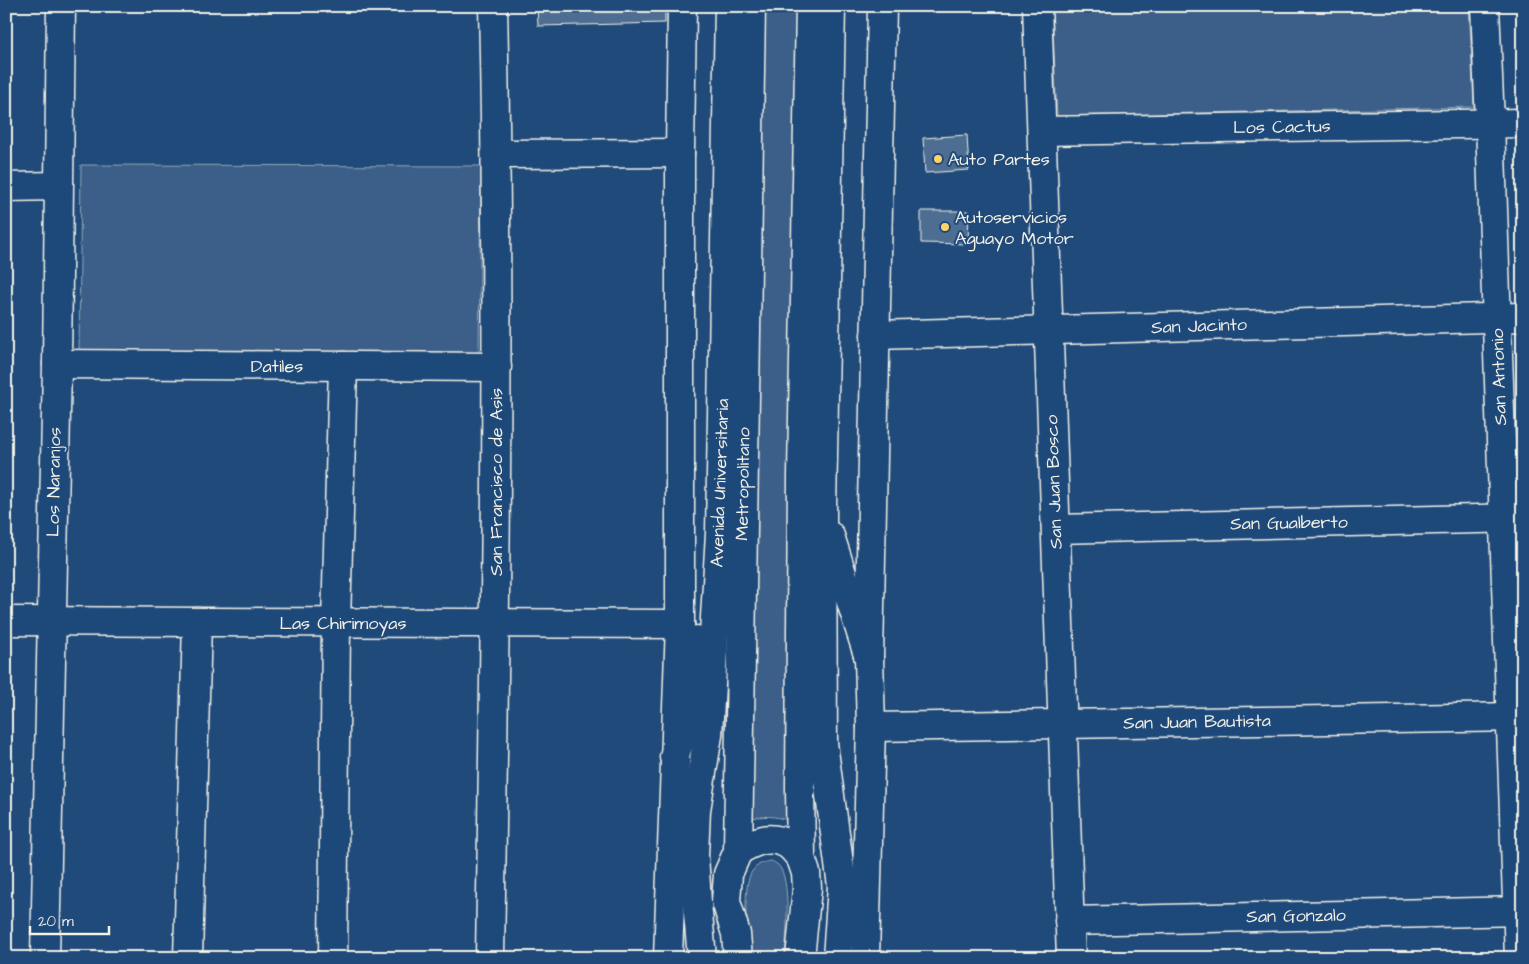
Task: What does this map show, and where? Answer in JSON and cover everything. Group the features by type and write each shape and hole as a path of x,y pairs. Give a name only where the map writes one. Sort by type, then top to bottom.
{"street":[{"name":"Los Naranjos","path":"46,958 57,364 61,6"},
{"name":"San Francisco de Asis","path":"490,958 496,624 497,367 493,6"},
{"path":"668,958 680,624 680,153 682,6"},
{"name":"Avenida Universitaria","path":"702,958 694,855 696,810 708,735 720,533 728,6"},
{"name":"Metropolitano","path":"738,958 736,934 726,901 728,874 738,851 752,6"},
{"path":"800,958 807,888 806,873 801,858 800,779 802,485 810,6"},
{"path":"831,6 822,511 823,743 842,886 837,958"},
{"path":"865,958 871,728 869,658 882,6"},
{"name":"San Juan Bosco","path":"1037,6 1071,958"},
{"name":"San Antonio","path":"1485,6 1490,124 1510,317 1520,911 1519,958"},
{"name":"Los Cactus","path":"1042,131 1523,123"},
{"path":"496,154 680,153"},
{"path":"6,187 58,186"},
{"name":"San Jacinto","path":"875,335 1510,317"},
{"name":"Datiles","path":"57,364 497,367"},
{"path":"333,958 336,623 343,366"},
{"path":"822,511 869,658"},
{"name":"San Gualberto","path":"1056,529 1513,518"},
{"path":"674,758 685,726 702,602 720,533"},
{"name":"Las Chirimoyas","path":"6,621 680,624"},
{"path":"188,958 197,622"},
{"name":"San Juan Bautista","path":"871,728 1517,717"},
{"path":"738,851 752,842 771,839 787,844 801,858"},
{"name":"San Gonzalo","path":"1069,920 1520,911"}],"shaded area":[{"path":"762,6 802,6 788,820 768,816 748,819"},
{"path":"1052,6 1469,6 1474,107 1057,116"},
{"path":"81,165 481,166 479,353 79,352"},
{"path":"771,861 778,865 782,872 787,895 785,958 747,958 746,903 748,882 750,875 756,867 761,863"}],"building":[{"path":"537,6 665,6 665,23 538,26"},
{"path":"967,135 969,170 925,173 923,138"},
{"name":"Autoservicios Aguayo Motor","path":"921,211 969,211 968,244 921,243"}],"place":[{"name":"Auto Partes","path":"938,159"},
{"name":"Autoservicios Aguayo Motor","path":"945,227"}]}
